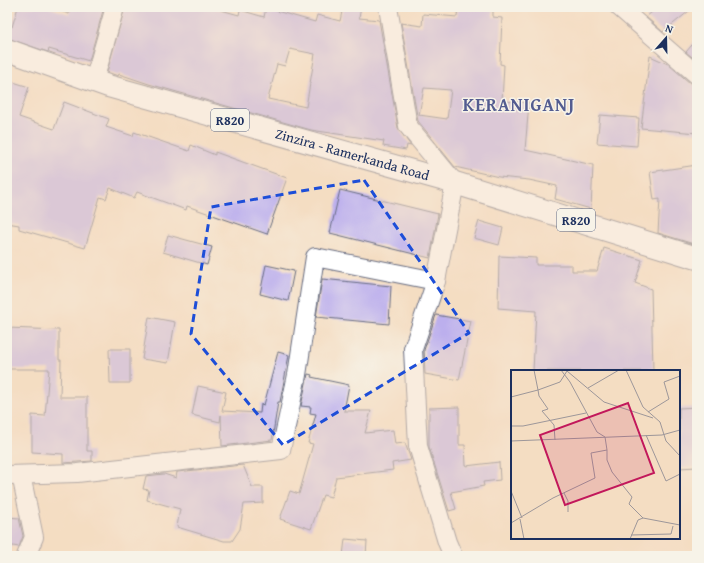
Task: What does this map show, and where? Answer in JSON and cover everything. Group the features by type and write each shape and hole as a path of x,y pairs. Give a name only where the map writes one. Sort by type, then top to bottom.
{"main road":[{"name":"Zinzira - Ramerkanda Road","path":"7,50 94,81 455,183 697,258"}],"street":[{"path":"94,81 115,7"},
{"path":"388,7 408,126 455,183 436,281 413,348 418,446 447,542 454,556"},
{"path":"619,7 697,75"},
{"path":"26,556 34,537 14,475 77,473 281,450 297,375 315,257 436,281"}],"highlighted area":[{"path":"364,180 469,333 283,445 191,334 211,207"}],"building":[{"path":"18,7 48,7 69,14 71,7 104,7 89,61 49,49 48,52 7,38 7,25 12,27"},
{"path":"125,7 210,7 239,15 240,10 264,17 266,8 315,22 317,15 340,21 343,7 361,7 359,18 379,20 398,128 411,146 407,145 406,150 383,146 384,141 311,130 119,74 118,76 107,72","holes":["290,49 315,54 306,107 268,99 277,64 285,66"]},
{"path":"458,7 493,7 493,17 502,18 500,64 504,65 502,101 529,103 525,150 593,165 591,209 555,199 557,186 529,180 499,177 455,167 418,121 401,23 422,26 423,14 457,17","holes":["424,88 451,90 447,119 419,115"]},
{"path":"658,7 694,7 663,32 646,17"},
{"path":"697,39 697,61 686,52"},
{"path":"650,56 668,64 690,83 697,85 697,133 641,128"},
{"path":"7,80 29,87 19,117 54,129 64,102 109,119 106,127 133,136 134,132 189,151 191,145 215,155 215,152 287,178 267,234 187,206 186,210 137,192 134,198 110,188 106,199 100,197 85,248 19,229 19,225 7,223"},
{"path":"600,115 639,118 637,146 597,143"},
{"path":"697,165 697,245 658,233 660,199 654,200 650,172"},
{"path":"340,190 438,214 430,258 330,233"},
{"path":"479,221 503,228 499,245 474,238"},
{"path":"168,235 212,247 207,265 163,252"},
{"path":"604,248 642,260 635,283 651,289 653,370 533,370 536,311 498,308 499,256 536,258 536,265 572,265 572,271 597,271"},
{"path":"266,265 294,271 288,301 260,294"},
{"path":"322,279 391,286 389,324 316,317"},
{"path":"436,315 471,321 459,380 425,374 424,350"},
{"path":"149,317 175,322 168,363 142,359"},
{"path":"7,328 59,330 59,360 61,360 60,397 87,397 87,451 92,451 92,461 63,463 63,454 32,452 32,415 45,416 49,369 7,369"},
{"path":"109,349 130,349 130,383 110,383"},
{"path":"278,352 289,355 280,402 278,402 272,440 222,446 221,415 220,422 192,415 198,386 226,392 222,411 260,413 261,404 264,405"},
{"path":"308,374 312,375 311,377 349,385 344,411 371,411 365,433 393,430 395,444 405,443 411,460 392,463 393,470 336,477 331,497 323,495 311,529 280,519 290,491 299,494 313,444 308,443 316,414 310,413 311,407 301,406"},
{"path":"459,407 459,445 465,445 466,466 499,462 500,480 483,482 484,486 451,492 456,509 449,511 429,447 429,408"},
{"path":"697,407 697,467 680,468 680,408"},
{"path":"243,465 252,487 263,487 263,503 244,504 240,529 232,541 224,541 177,527 180,509 147,500 149,490 143,489 146,476 164,474 176,478 177,472"},
{"path":"8,517 19,518 23,536 19,547 7,545"},
{"path":"345,539 367,541 366,556 343,556"}],"district":[{"name":"KERANIGANJ","path":"519,105"}]}
